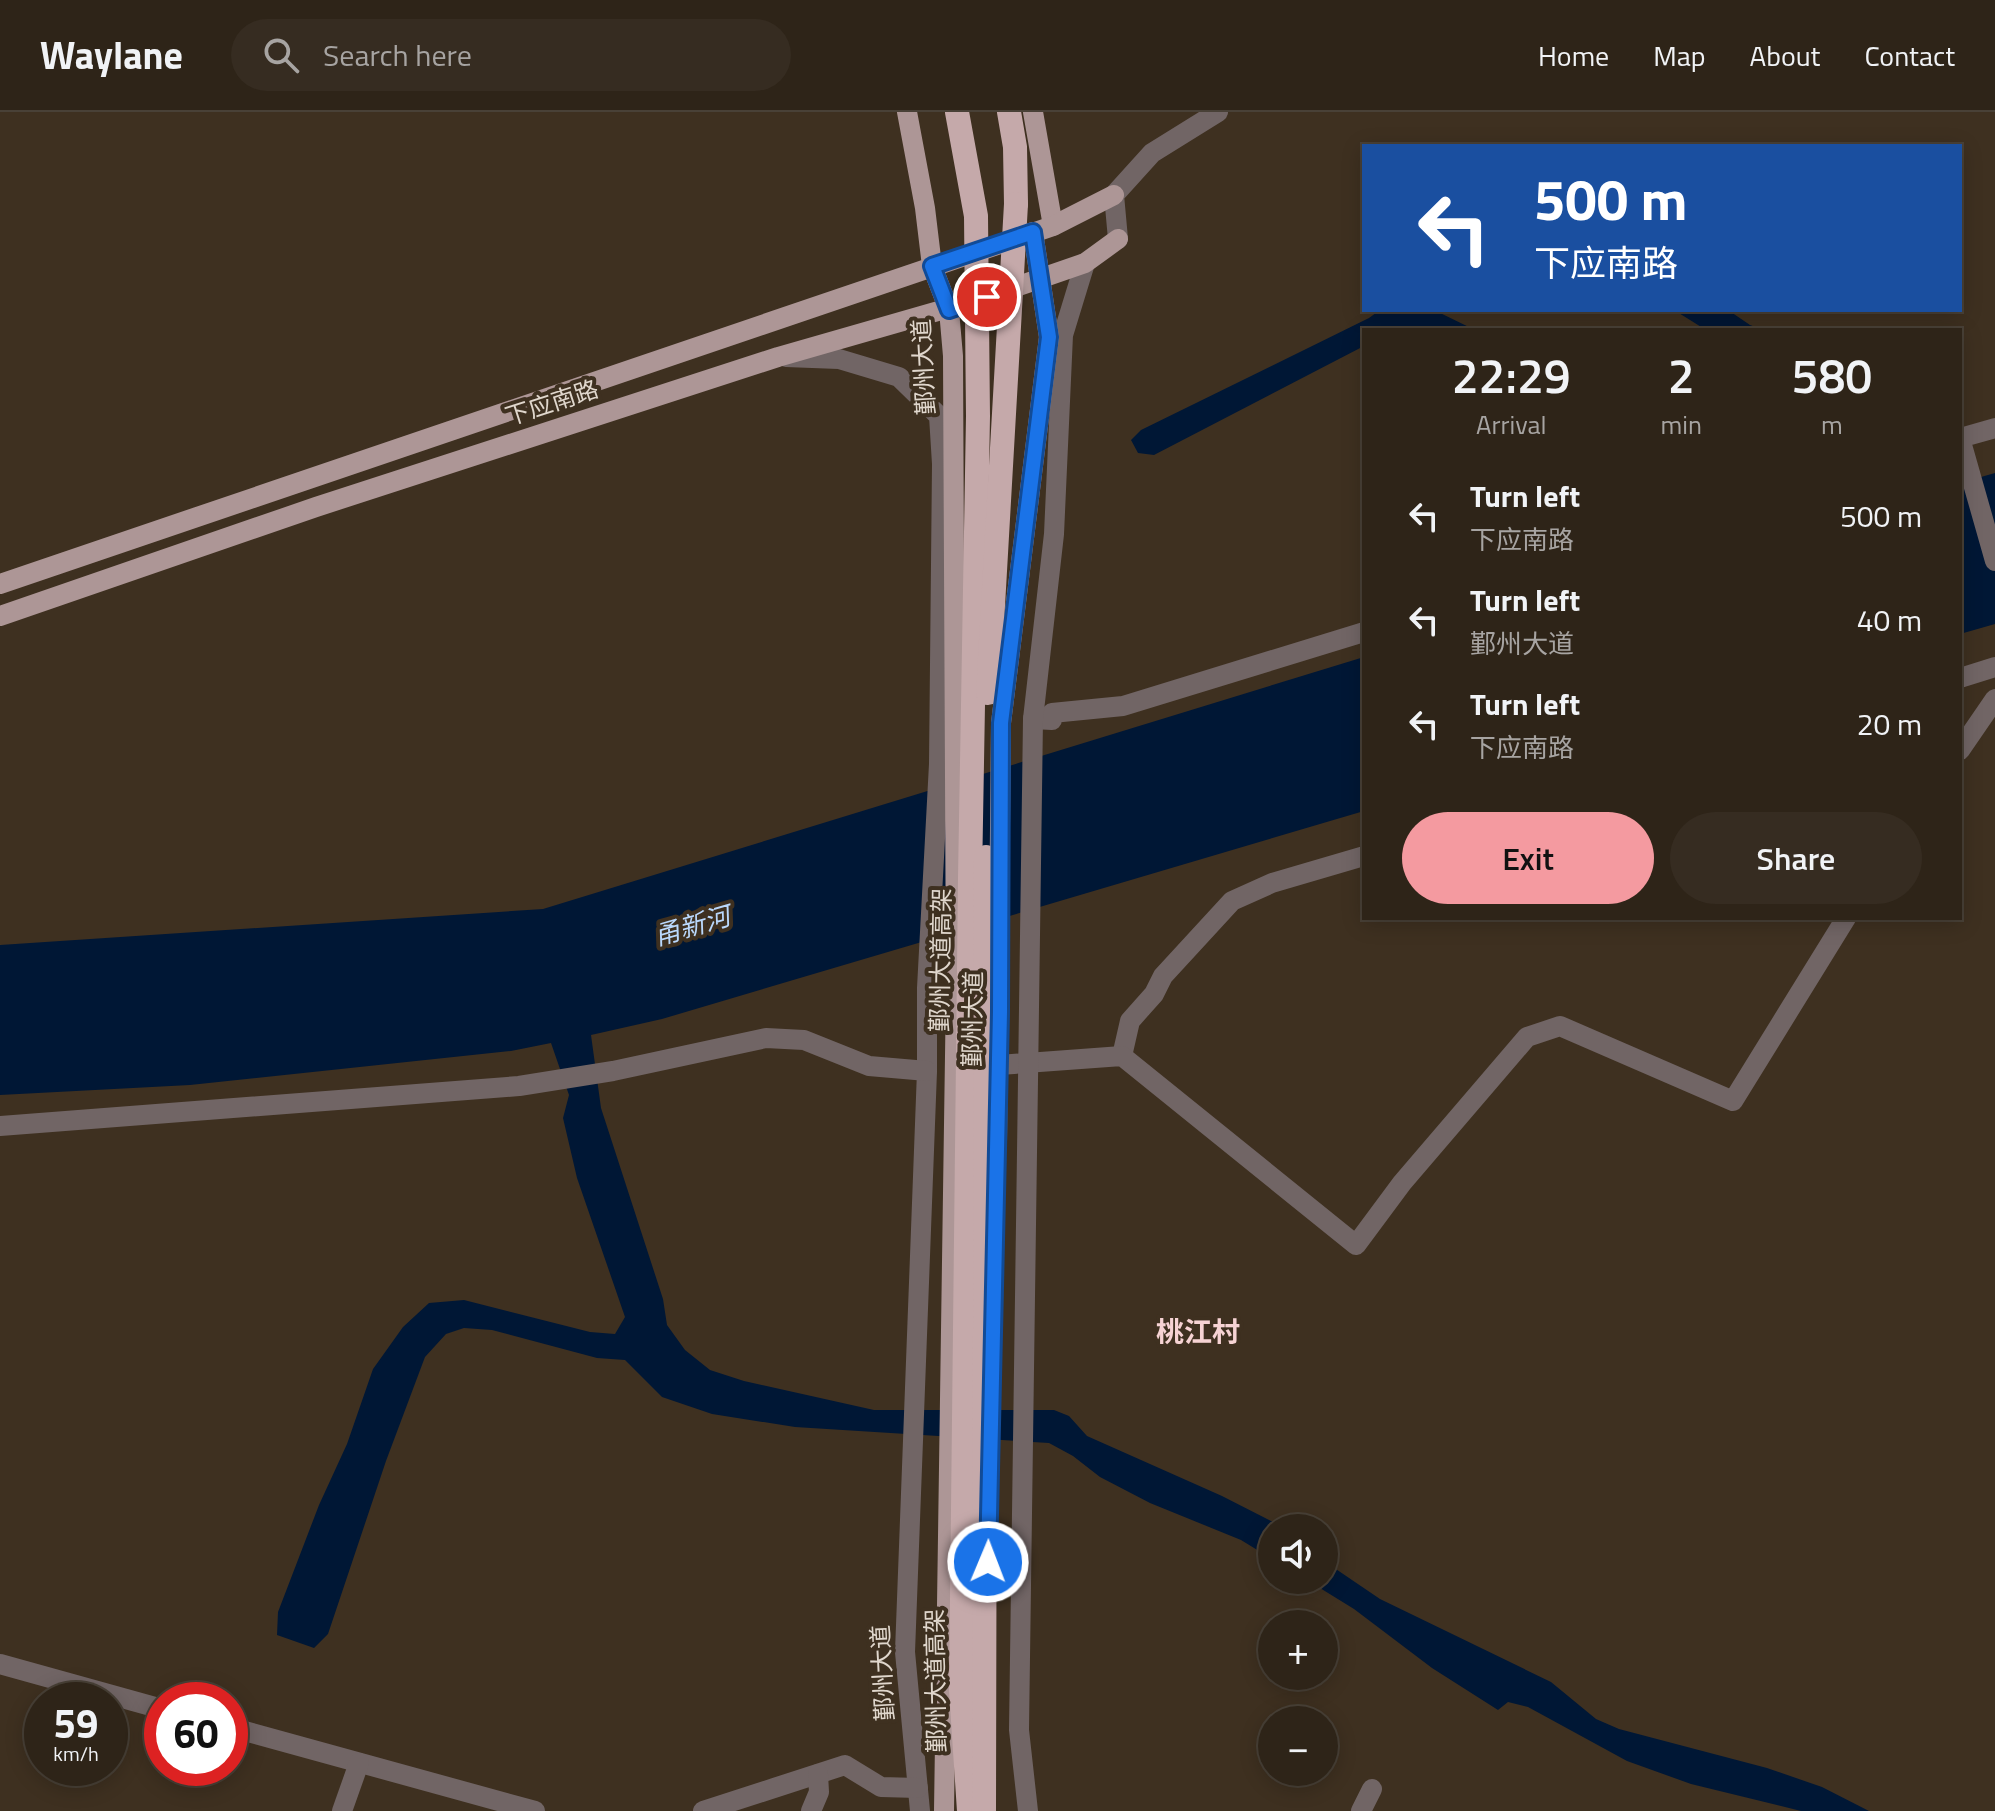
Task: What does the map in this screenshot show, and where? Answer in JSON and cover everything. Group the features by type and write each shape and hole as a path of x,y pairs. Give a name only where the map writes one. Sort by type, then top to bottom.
{"highway":[{"name":"鄞州大道高架","path":"957,112 976,216 977,247 978,416 961,1690 969,1811"},
{"name":"鄞州大道高架","path":"984,1811 987,724 1016,204 1015,147 1009,112"}],"main road":[{"name":"鄞州大道","path":"907,112 932,266 949,310 953,356 956,987 944,1811"},
{"path":"1033,112 1053,226"},
{"name":"下应南路","path":"0,584 1053,226 1114,195"},
{"name":"鄞州大道","path":"991,1811 985,1717 999,1065 1001,723 1049,337 1033,232"},
{"name":"下应南路","path":"0,616 316,507 778,357 949,310 1085,263 1118,239"}],"street":[{"path":"1118,239 1114,195 1152,153 1218,112"},
{"path":"1028,1811 1019,1730 1033,719 1054,534 1063,335 1085,263"},
{"name":"鄞州大道","path":"778,357 839,359 899,377 939,416 942,464 939,764 927,988 927,1071 905,1652 920,1811"},
{"path":"1995,428 1962,448 1995,561"},
{"path":"1033,719 1052,720 1052,713 1123,706 1362,633"},
{"path":"1962,677 1995,667"},
{"path":"1962,747 1995,699"},
{"path":"1122,1056 1130,1021 1154,994 1163,976 1232,901 1272,883 1362,857"},
{"path":"999,1065 1122,1056 1356,1245 1402,1183 1527,1037 1560,1026 1733,1101 1845,920"},
{"path":"0,1126 519,1086 613,1071 766,1038 804,1040 869,1066 927,1071"},
{"path":"0,1664 144,1704"},
{"path":"248,1732 535,1811"},
{"path":"342,1811 359,1763"},
{"path":"703,1811 845,1765 881,1787 918,1788"},
{"path":"811,1811 819,1792 818,1774"},
{"path":"1361,1811 1372,1789"}],"water":[{"path":"1377,312 1438,312 1471,328 1362,328 1362,347 1154,455 1138,453 1131,440 1141,430"},
{"path":"1677,312 1731,312 1758,328 1703,328"},
{"path":"1995,473 1995,624 1962,633 1962,482"},
{"name":"甬新河","path":"1362,658 1362,812 662,1019 591,1035 601,1108 663,1299 667,1325 685,1350 710,1370 744,1381 874,1410 1054,1410 1069,1416 1087,1436 1258,1514 1258,1550 1241,1540 1150,1503 1100,1477 1073,1456 1049,1443 795,1427 712,1414 662,1397 625,1360 597,1358 492,1330 464,1328 446,1334 425,1357 386,1461 328,1634 314,1648 277,1635 278,1612 319,1505 347,1444 373,1369 403,1327 429,1303 464,1300 590,1332 615,1334 625,1317 577,1178 563,1118 569,1095 551,1043 511,1051 190,1085 0,1095 0,945 543,909"},
{"path":"1338,1570 1380,1599 1551,1682 1596,1719 1619,1729 1767,1768 1822,1787 1869,1811 1801,1811 1691,1784 1627,1761 1528,1707 1508,1702 1498,1710 1432,1668 1330,1594 1338,1594"}],"district":[{"name":"桃江村","path":"1198,1332"}],"route":[{"path":"987,297 949,310 932,266 1033,232 1049,337 1001,723 1000,1012 988,1562"}]}
